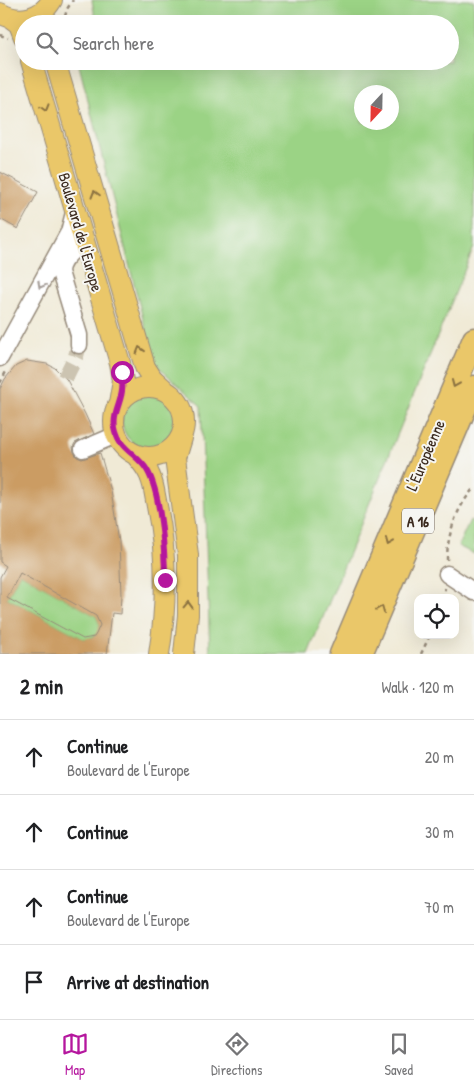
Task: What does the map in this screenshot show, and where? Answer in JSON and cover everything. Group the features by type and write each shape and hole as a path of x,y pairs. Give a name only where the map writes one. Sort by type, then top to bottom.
{"highway":[{"name":"L'Européenne","path":"341,654 474,339"},
{"name":"L'Européenne","path":"362,654 474,387"},
{"path":"413,533 474,406"}],"main road":[{"path":"37,15 51,1"},
{"path":"47,15 51,1"},
{"name":"Boulevard de l'Europe","path":"34,70 120,363 123,381 119,404"},
{"name":"Boulevard de l'Europe","path":"58,70 145,367 152,378 165,390"},
{"path":"160,654 165,599 160,517 151,477 144,464 126,448 116,435 114,416 119,404 128,394 140,388 152,387 165,390 179,403 184,414 184,426 174,458 188,555 188,615 184,654"},
{"path":"135,454 150,457 161,455 171,450 181,438"}],"street":[{"path":"0,358 69,232 75,209"},
{"path":"79,345 79,335 60,272 62,262 80,241 81,231"},
{"path":"83,449 116,435"},
{"path":"447,574 474,592"}],"path":[{"path":"65,15 73,0"},
{"path":"444,594 447,574 447,550 451,530 462,502 474,488"},
{"path":"421,654 428,639"}],"green space":[{"path":"92,0 474,0 474,247 308,654 210,654 201,406 154,363 80,70 459,70 459,15 94,15"},
{"path":"144,394 154,394 164,398 172,406 176,421 172,436 164,444 154,448 144,448 134,444 126,436 122,426 122,416 126,406 134,398"},
{"path":"470,520 474,522 474,554 458,546"},
{"path":"20,573 96,616 100,625 96,634 90,638 83,639 7,598"}],"building":[{"path":"0,172 38,192 18,229 0,219"},
{"path":"27,361 47,364 55,368 67,380 94,434 75,443 73,447 77,457 82,459 100,453 111,491 119,541 121,595 120,614 112,613 107,654 0,654 0,577 6,566 0,562 0,389 5,379 16,366","holes":["20,573 96,616 100,625 96,634 94,637 83,639 7,598"]}],"tunnel":[{"path":"65,378 76,356 79,345"}],"route":[{"path":"122,372 122,391 114,416 116,435 122,444 135,454 151,477 160,517 165,561 165,580"}]}
